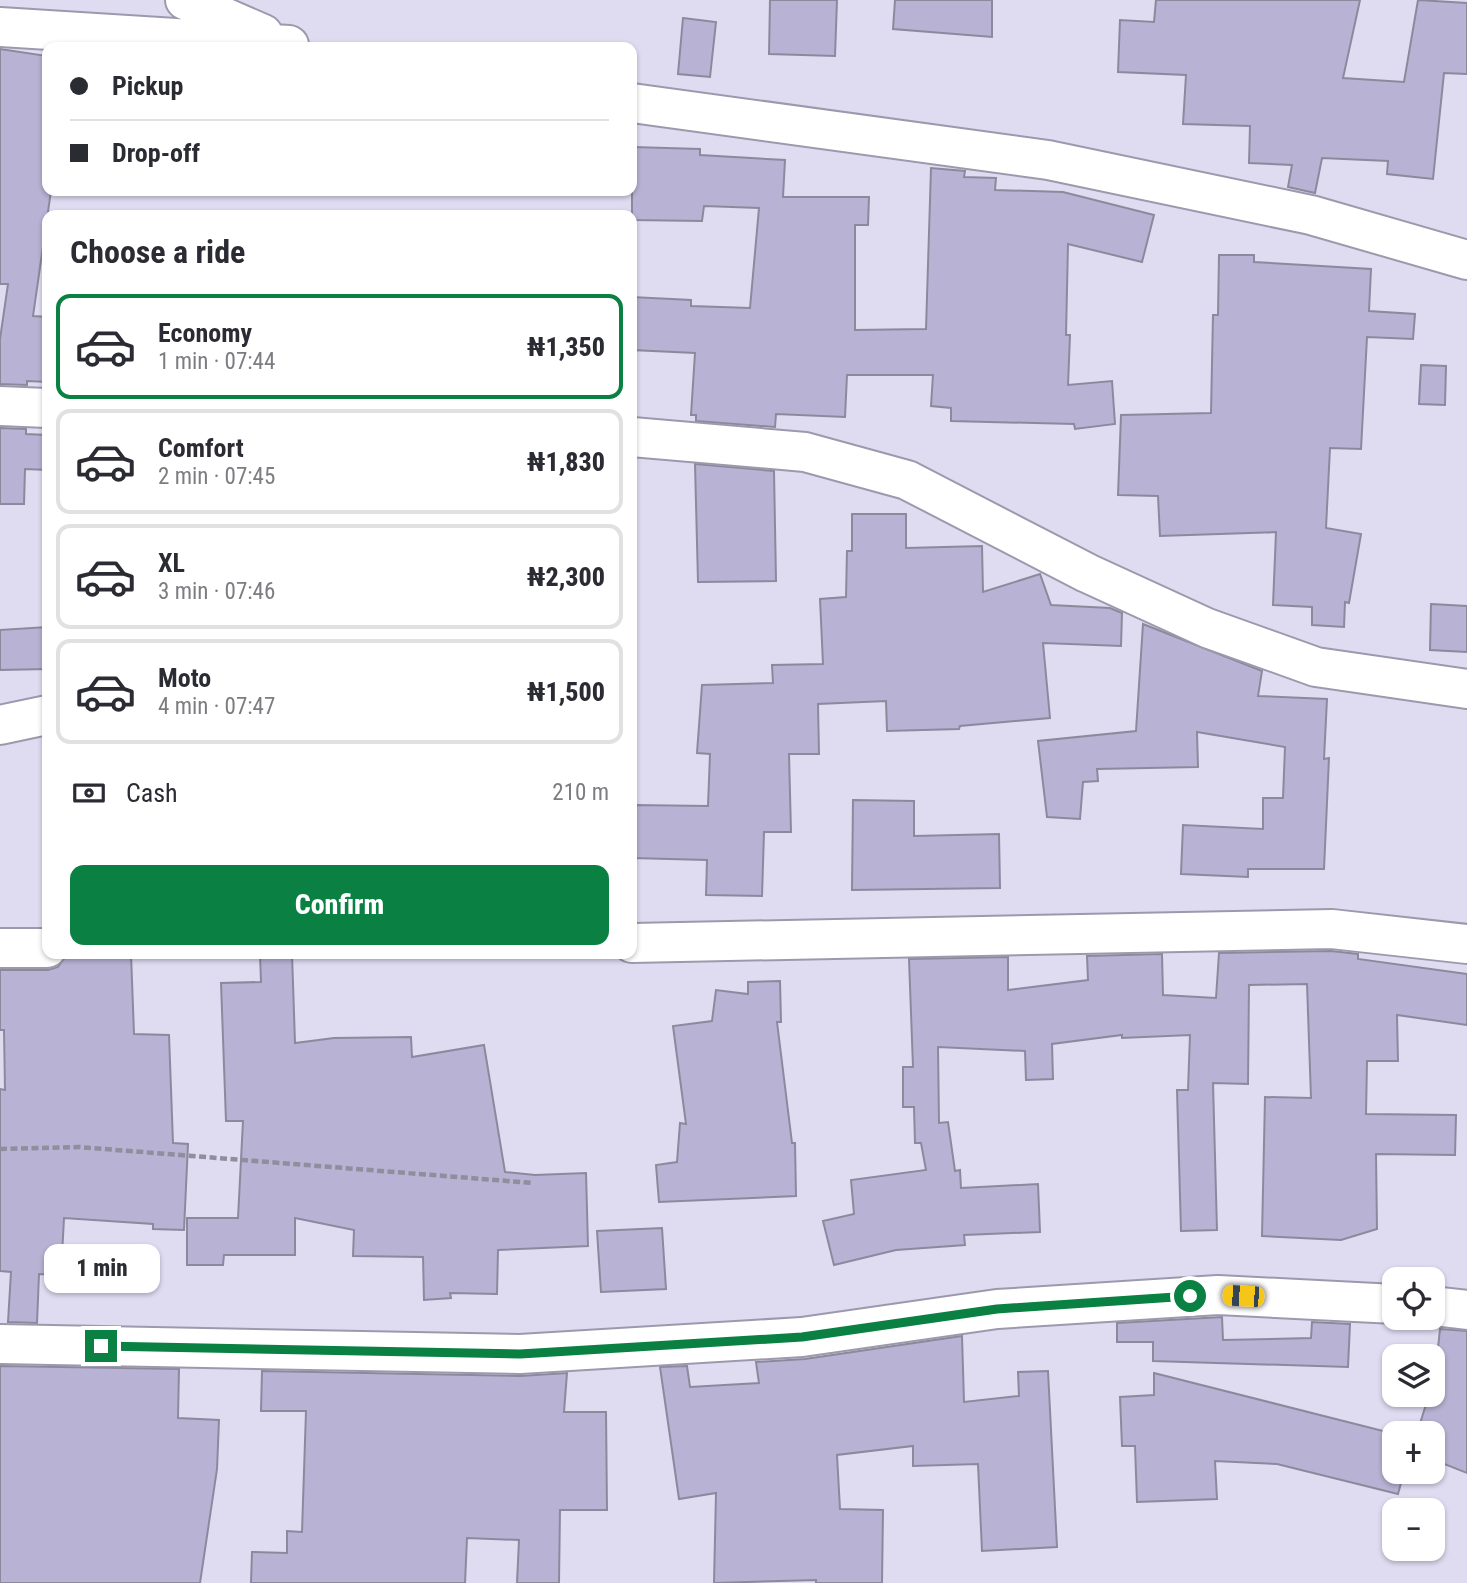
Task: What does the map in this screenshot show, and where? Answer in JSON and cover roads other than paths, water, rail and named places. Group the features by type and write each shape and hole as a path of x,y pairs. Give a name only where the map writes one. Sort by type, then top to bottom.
{"street":[{"path":"185,0 285,42"},
{"path":"0,27 232,42"},
{"path":"637,104 1048,160 1311,215 1467,260"},
{"path":"0,406 42,408"},
{"path":"637,438 805,452 907,480 1087,573 1207,628 1316,667 1467,689"},
{"path":"0,725 42,716"},
{"path":"637,943 1332,929 1467,944"},
{"path":"0,948 42,948"},
{"path":"0,1344 520,1354 802,1337 997,1309 1218,1295 1382,1303"},
{"path":"1445,1307 1467,1310"}]}
